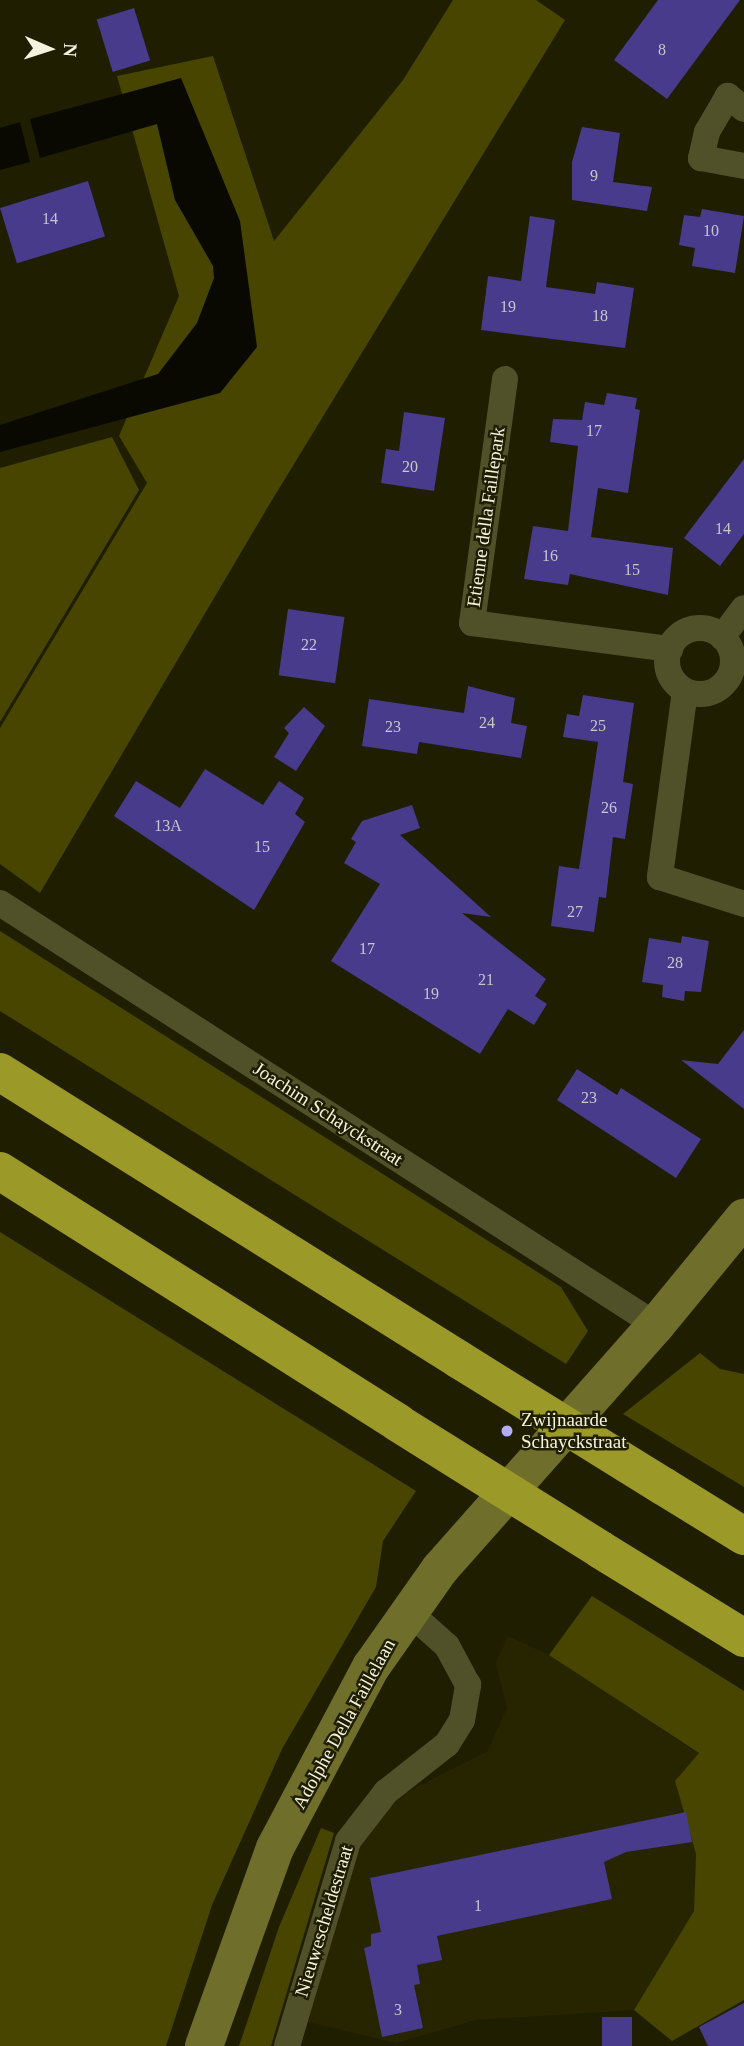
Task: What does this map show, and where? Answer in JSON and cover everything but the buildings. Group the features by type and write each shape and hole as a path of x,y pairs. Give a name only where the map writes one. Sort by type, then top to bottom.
{"highway":[{"path":"0,1072 744,1536"},
{"path":"0,1171 744,1638"}],"main road":[{"name":"Adolphe Della Faillelaan","path":"204,2046 275,1848 372,1667 440,1569 656,1325 744,1218"}],"street":[{"path":"744,109 728,96 707,132 701,158 744,166"},
{"name":"Etienne della Faillepark","path":"506,379 472,623 670,649"},
{"path":"722,637 744,608"},
{"path":"685,691 708,694 725,683 733,657 722,637 712,631 690,630 670,649 667,667 685,691 660,877 744,904"},
{"name":"Joachim Schayckstraat","path":"0,903 656,1325"},
{"name":"Nieuwescheldestraat","path":"287,2046 348,1841 386,1792 447,1744 462,1720 468,1685 447,1646 409,1612"}],"shaded area":[{"path":"453,0 536,0 565,20 269,505 40,893 0,864 0,728 147,483 119,436 179,296 117,76 213,56 274,241 403,80"},
{"path":"181,78 240,221 257,347 220,393 0,452 0,425 158,374 197,323 214,278 213,266 175,200 157,124 40,158 30,119"},
{"path":"20,122 30,162 0,170 0,128"},
{"path":"112,437 139,490 0,722 0,468"},
{"path":"0,931 561,1287 588,1331 566,1364 0,1011"},
{"path":"0,1232 416,1491 383,1541 376,1587 282,1749 212,1905 166,2046 0,2046"},
{"path":"700,1353 720,1369 744,1374 744,1487 623,1414"},
{"path":"592,1596 744,1691 744,2000 672,2041 634,2010 694,1911 696,1854 675,1781 699,1753 549,1655"},
{"path":"508,1636 549,1655 699,1754 675,1781 696,1854 694,1911 634,2010 476,2020 396,2043 308,2022 356,1856 376,1819 409,1791 487,1752 507,1708 496,1663"},
{"path":"321,1828 334,1833 271,2046 239,2046 279,1927"}],"place":[{"name":"Zwijnaarde Schayckstraat","path":"507,1431"}]}
